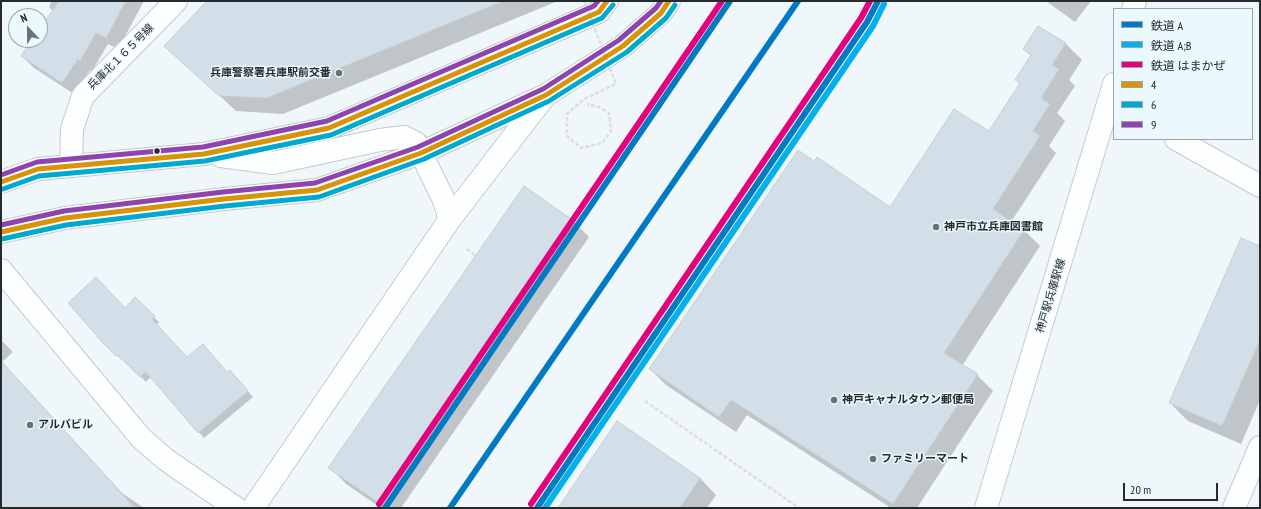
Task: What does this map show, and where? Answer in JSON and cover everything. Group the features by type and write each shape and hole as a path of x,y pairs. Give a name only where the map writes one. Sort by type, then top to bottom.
{"street":[{"name":"兵庫北１６５号線","path":"71,166 72,129 83,96 176,1"},
{"path":"1,182 38,169 204,154 329,128 599,12 607,1"},
{"path":"1,232 65,218 224,199 317,190 421,153 546,95 623,46 661,13 669,1"},
{"path":"253,508 450,219 546,95"},
{"name":"神戸駅兵庫駅線","path":"986,508 1112,96"},
{"path":"204,154 273,163 380,140 404,137 416,143 444,198 450,219"},
{"path":"1178,140 1260,186"},
{"path":"1,270 141,438 165,459 236,508"},
{"path":"1234,508 1260,447"}],"path":[{"path":"584,1 616,84 584,99 566,114 567,136 581,148 602,143 610,131 609,113 599,107 587,104"},
{"path":"467,249 476,256"},
{"path":"645,401 799,508"}],"building":[{"path":"59,1 126,1 106,38 96,33 80,61 78,59 62,83 21,56 26,48 48,48 48,17"},
{"path":"207,1 501,2 267,98 219,96 164,46"},
{"path":"1038,26 1066,43 1052,65 1059,69 1041,98 1050,104 1033,131 1040,136 993,209 1024,230 944,353 978,374 893,504 731,400 719,417 649,369 798,150 814,161 817,157 890,207 954,109 989,131 1020,83 1015,80 1031,55 1023,49"},
{"path":"524,186 574,221 378,502 328,468"},
{"path":"1241,238 1260,246 1260,340 1222,426 1169,403"},
{"path":"96,277 125,308 135,297 155,316 152,319 187,357 203,344 227,372 230,370 248,391 198,433 146,372 140,377 118,355 116,356 97,337 68,303"},
{"name":"アルバビル","path":"1,361 135,508 1,508"},
{"path":"617,421 700,478 680,508 558,508"}],"rail line":[{"name":"はまかぜ","path":"379,504 722,1"},
{"name":"A","path":"385,508 730,1"},
{"name":"A","path":"450,508 798,1"},
{"name":"はまかぜ","path":"531,504 861,18 870,1"},
{"name":"A","path":"537,508 867,22 878,1"},
{"name":"A;B","path":"545,508 873,26 884,4"}],"transit line":[{"name":"9","path":"1,175 37,162 203,147 327,121 594,6 598,1"},
{"name":"4","path":"1,182 38,169 204,154 329,128 599,12 607,1"},
{"name":"9","path":"1,225 64,211 223,192 315,183 418,147 543,89 619,40 656,8 661,1"},
{"name":"4","path":"1,232 65,218 224,199 317,190 421,153 546,95 623,46 661,13 669,1"},
{"name":"6","path":"3,189 39,176 205,161 331,135 602,18 613,5"},
{"name":"6","path":"2,239 66,225 225,206 319,197 424,159 549,101 627,52 666,18 675,5"}],"place":[{"name":"兵庫警察署兵庫駅前交番","path":"339,73"},
{"name":"神戸市立兵庫図書館","path":"936,227"},
{"name":"神戸キャナルタウン郵便局","path":"834,400"},
{"name":"アルバビル","path":"30,425"},
{"name":"ファミリーマート","path":"873,459"}]}
